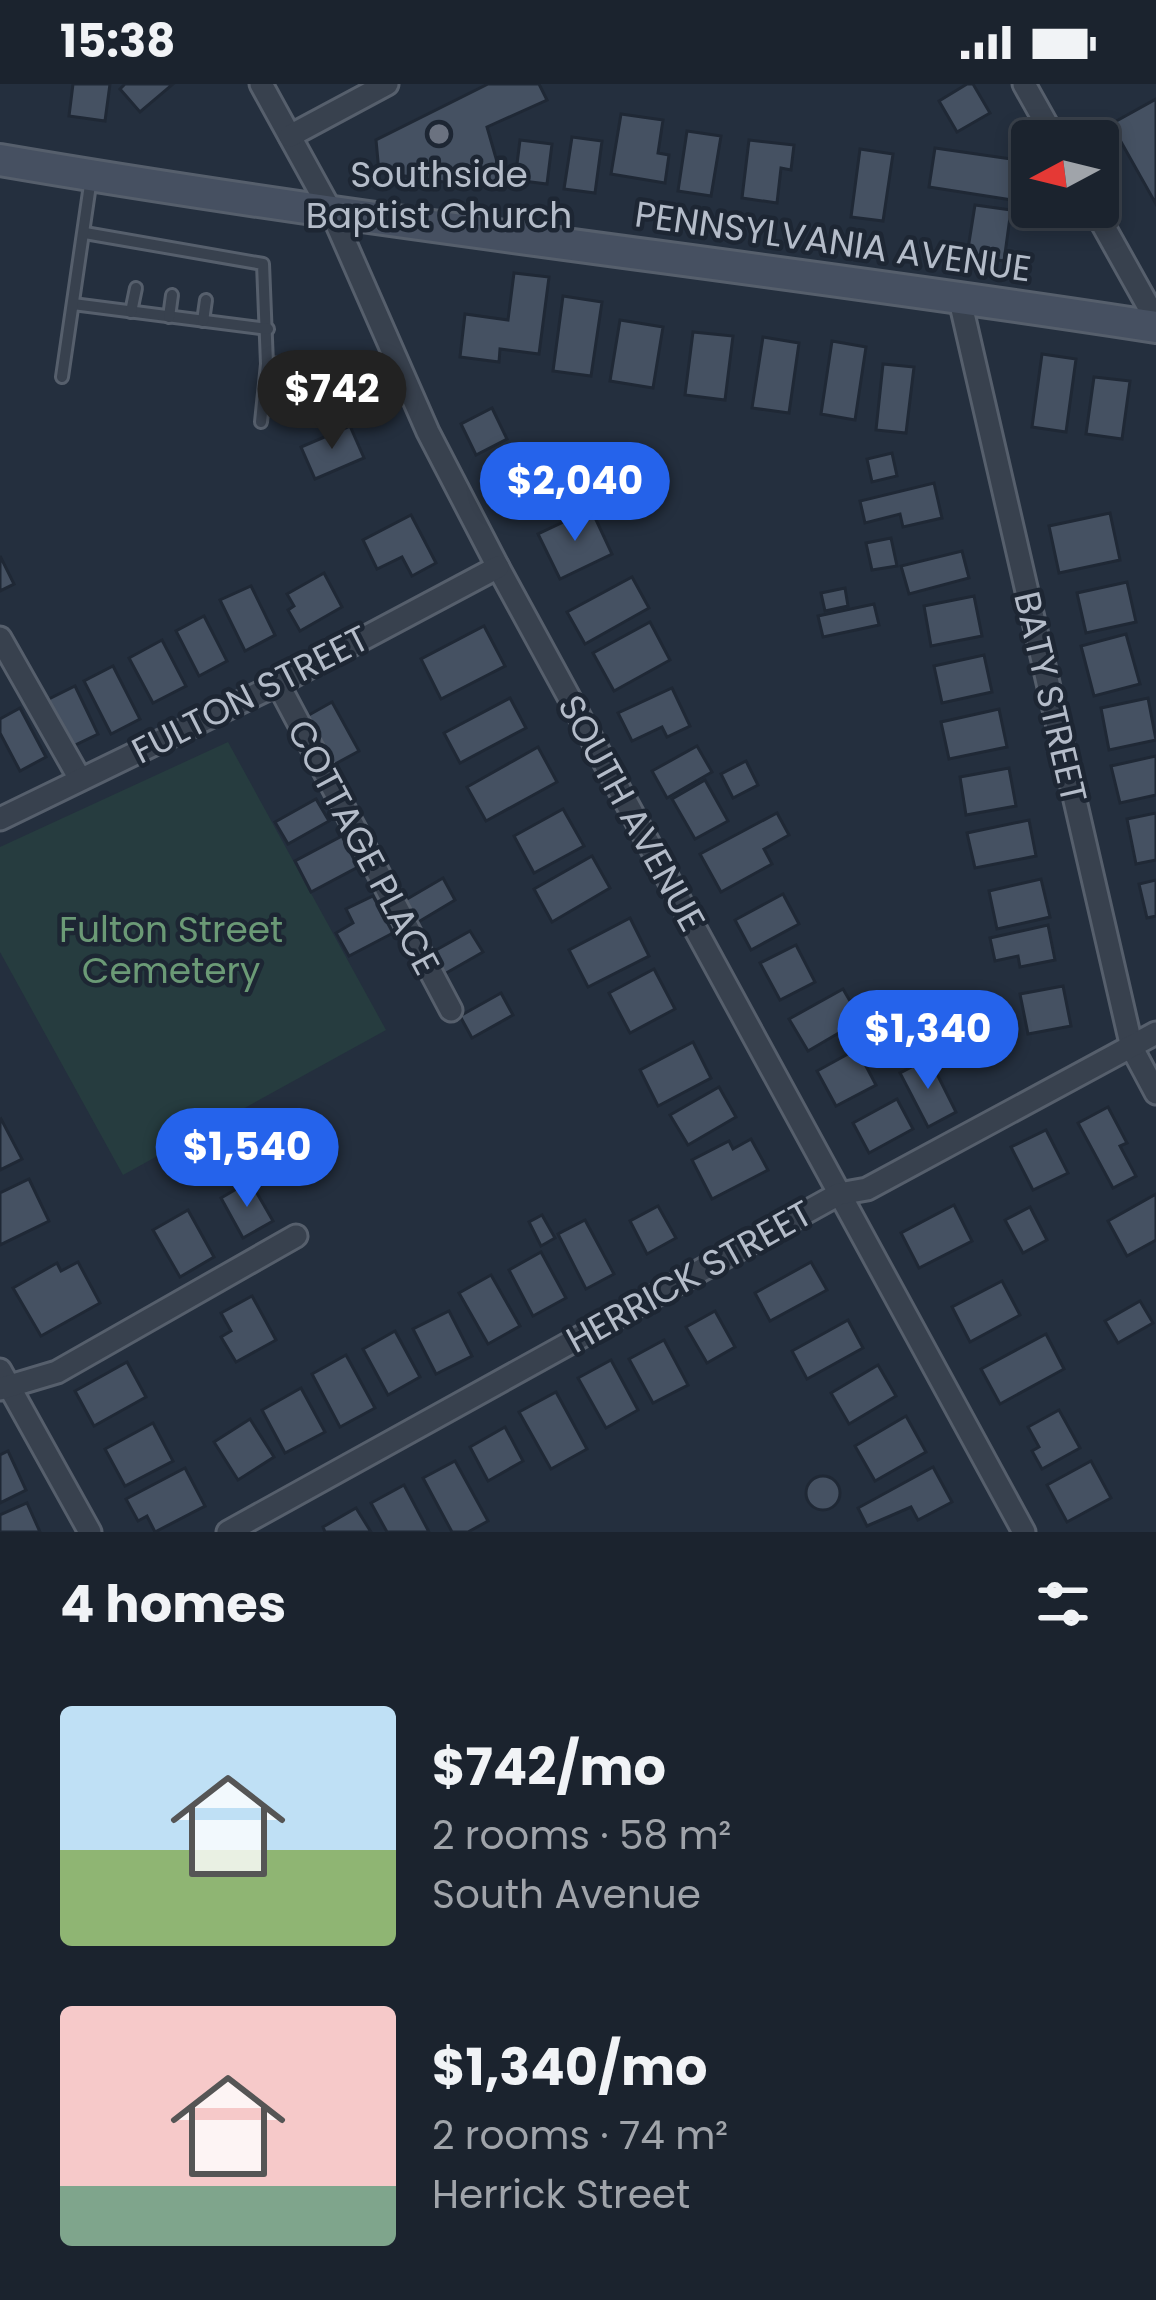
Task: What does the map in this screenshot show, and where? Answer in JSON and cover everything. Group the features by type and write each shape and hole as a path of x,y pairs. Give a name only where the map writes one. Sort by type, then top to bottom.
{"main road":[{"name":"PENNSYLVANIA AVENUE","path":"0,160 332,213 1156,323"}],"street":[{"name":"SOUTH AVENUE","path":"261,84 332,213 428,432 498,567 839,1193 1014,1528"},
{"path":"290,136 387,84"},
{"path":"1024,84 1044,120"},
{"path":"1108,228 1148,285 1156,323"},
{"name":"BATY STREET","path":"959,296 1132,1048 1156,1093"},
{"name":"FULTON STREET","path":"0,818 278,684 498,567"},
{"path":"0,638 80,778"},
{"name":"COTTAGE PLACE","path":"278,684 451,1010"},
{"name":"HERRICK STREET","path":"228,1532 839,1193 867,1189 1156,1034"},
{"path":"90,1532 3,1382 57,1372 296,1236"}],"lane":[{"path":"62,377 92,175"},
{"path":"85,233 263,264 268,329 260,422"},
{"path":"141,260 144,242"},
{"path":"176,266 179,249"},
{"path":"211,272 214,255"},
{"path":"131,312 136,288"},
{"path":"169,317 172,295"},
{"path":"203,321 206,300"},
{"path":"73,304 268,329"},
{"path":"267,364 396,360"}],"green space":[{"name":"Fulton Street Cemetery","path":"228,742 386,1030 123,1175 0,952 0,847"}],"building":[{"path":"73,84 110,84 105,121 69,116"},
{"path":"125,84 173,84 140,112 120,89"},
{"name":"Southside Baptist Church","path":"488,84 539,84 547,100 487,127 502,179 476,187 379,172 376,140"},
{"path":"973,84 990,113 957,132 939,101"},
{"path":"1156,99 1156,204 1119,138 1118,120"},
{"path":"621,114 663,120 658,153 669,155 665,183 611,174"},
{"path":"687,131 721,136 711,196 678,191"},
{"path":"572,137 602,141 595,193 564,189"},
{"path":"520,140 552,144 547,184 515,180"},
{"path":"749,140 794,145 791,170 781,168 777,203 742,198"},
{"path":"935,148 1011,159 1011,200 929,187"},
{"path":"860,149 893,154 883,221 851,217"},
{"path":"975,205 1011,210 1004,261 967,255"},
{"path":"514,273 549,277 539,354 500,349 499,362 460,357 465,314 508,320"},
{"path":"563,296 602,302 591,376 553,371"},
{"path":"620,320 663,327 653,388 610,381"},
{"path":"693,332 733,336 725,400 685,395"},
{"path":"763,337 799,343 789,413 752,408"},
{"path":"832,341 866,347 855,420 821,414"},
{"path":"1042,354 1076,359 1066,432 1032,427"},
{"path":"883,364 914,367 906,433 876,430"},
{"path":"1094,377 1130,381 1122,439 1086,434"},
{"path":"492,408 507,439 476,455 461,424"},
{"path":"350,426 364,458 315,479 301,447"},
{"path":"892,453 897,476 872,482 867,459"},
{"path":"934,483 942,518 903,527 900,514 865,523 860,501"},
{"path":"591,509 612,554 560,579 538,534"},
{"path":"1110,513 1120,560 1059,573 1049,526"},
{"path":"411,515 436,563 412,576 402,557 377,569 363,540"},
{"path":"891,538 897,566 872,570 866,543"},
{"path":"962,551 969,578 909,594 901,566"},
{"path":"0,556 14,584 0,591"},
{"path":"324,573 342,607 300,631 288,610 294,606 287,594"},
{"path":"632,577 649,608 585,644 567,612"},
{"path":"1127,582 1136,622 1086,633 1077,593"},
{"path":"251,586 275,635 245,651 220,600"},
{"path":"845,588 848,606 825,611 821,593"},
{"path":"974,596 982,636 931,646 924,606"},
{"path":"874,604 879,625 823,637 818,616"},
{"path":"204,616 227,661 199,676 176,631"},
{"path":"650,622 670,660 614,691 593,653"},
{"path":"484,626 505,666 441,699 421,659"},
{"path":"1126,634 1140,684 1094,696 1081,646"},
{"path":"162,640 186,686 153,703 129,658"},
{"path":"984,655 992,692 942,703 934,666"},
{"path":"113,666 140,719 111,734 84,681"},
{"path":"75,686 98,734 69,748 45,701"},
{"path":"672,688 690,726 667,737 662,727 632,741 618,713"},
{"path":"510,698 526,728 460,763 444,733"},
{"path":"1148,698 1156,740 1109,750 1101,708"},
{"path":"332,702 359,751 326,769 300,720"},
{"path":"20,708 46,757 20,771 0,733 0,719"},
{"path":"999,709 1007,747 949,759 941,722"},
{"path":"697,746 712,772 667,798 652,771"},
{"path":"538,747 557,782 486,821 467,787"},
{"path":"1156,756 1156,795 1120,803 1111,766"},
{"path":"746,761 758,785 733,798 721,774"},
{"path":"1009,768 1016,806 966,815 960,777"},
{"path":"705,780 728,821 695,839 672,799"},
{"path":"316,799 329,821 288,844 275,822"},
{"path":"563,809 584,846 534,873 514,836"},
{"path":"777,813 789,835 764,849 772,864 721,892 700,854"},
{"path":"1156,813 1156,860 1136,864 1127,819"},
{"path":"1029,820 1036,856 975,868 967,833"},
{"path":"342,836 358,867 311,892 295,861"},
{"path":"592,856 610,888 552,922 534,889"},
{"path":"443,878 455,900 415,924 402,902"},
{"path":"1041,879 1050,917 997,929 989,891"},
{"path":"1156,880 1156,916 1147,918 1139,884"},
{"path":"783,894 799,924 751,950 735,920"},
{"path":"373,896 393,933 349,956 336,933 353,923 346,909"},
{"path":"630,918 649,956 588,987 569,950"},
{"path":"1048,925 1055,960 1020,967 1018,956 995,961 990,938"},
{"path":"470,931 483,952 441,976 429,954"},
{"path":"796,945 815,982 780,1000 760,963"},
{"path":"654,969 675,1009 630,1033 609,993"},
{"path":"1063,986 1071,1026 1028,1034 1020,994"},
{"path":"843,989 861,1020 808,1051 789,1019"},
{"path":"501,993 513,1015 472,1038 460,1016"},
{"path":"693,1042 711,1078 658,1106 640,1070"},
{"path":"857,1049 876,1085 836,1106 817,1071"},
{"path":"929,1058 956,1112 928,1127 900,1073"},
{"path":"719,1087 736,1117 688,1145 670,1115"},
{"path":"897,1099 913,1129 869,1153 853,1123"},
{"path":"1108,1107 1127,1143 1120,1146 1136,1176 1113,1188 1078,1123"},
{"path":"0,1120 22,1159 0,1170"},
{"path":"262,1130 280,1161 256,1175 237,1145"},
{"path":"1046,1130 1068,1173 1033,1190 1011,1147"},
{"path":"751,1139 768,1170 712,1199 692,1160 729,1141 733,1149"},
{"path":"29,1179 49,1221 0,1245 0,1193"},
{"path":"250,1181 273,1221 243,1238 221,1198"},
{"path":"1156,1194 1156,1240 1127,1256 1108,1221"},
{"path":"954,1205 972,1241 919,1268 901,1233"},
{"path":"658,1206 676,1238 647,1254 630,1221"},
{"path":"1030,1207 1047,1240 1023,1253 1005,1220"},
{"path":"188,1210 214,1257 180,1277 153,1230"},
{"path":"542,1215 555,1238 541,1246 529,1222"},
{"path":"585,1220 614,1274 586,1289 558,1234"},
{"path":"541,1252 566,1298 533,1316 509,1270"},
{"path":"78,1262 100,1303 41,1336 13,1288 57,1263 61,1271"},
{"path":"811,1262 827,1290 770,1321 755,1293"},
{"path":"491,1275 520,1326 488,1344 459,1293"},
{"path":"1002,1281 1020,1315 970,1342 952,1307"},
{"path":"252,1296 276,1340 236,1362 221,1337 231,1331 221,1313"},
{"path":"1140,1301 1153,1323 1118,1343 1105,1321"},
{"path":"449,1311 472,1356 436,1374 413,1329"},
{"path":"715,1311 735,1347 707,1363 686,1327"},
{"path":"848,1320 863,1348 807,1379 792,1351"},
{"path":"395,1331 420,1377 388,1395 363,1349"},
{"path":"1046,1334 1064,1369 1000,1404 981,1369"},
{"path":"664,1340 688,1385 653,1403 629,1359"},
{"path":"346,1355 375,1408 340,1427 312,1374"},
{"path":"611,1360 638,1410 606,1428 578,1378"},
{"path":"127,1362 146,1397 94,1426 75,1391"},
{"path":"878,1365 896,1396 849,1424 831,1393"},
{"path":"301,1388 325,1432 285,1453 262,1410"},
{"path":"556,1392 587,1449 551,1469 519,1412"},
{"path":"1059,1410 1080,1448 1042,1469 1032,1451 1039,1447 1028,1427"},
{"path":"906,1416 926,1452 875,1481 855,1446"},
{"path":"250,1419 274,1457 238,1480 214,1442"},
{"path":"153,1423 173,1461 125,1486 105,1449"},
{"path":"505,1427 523,1461 488,1481 470,1447"},
{"path":"8,1451 26,1490 0,1503 0,1455"},
{"path":"455,1461 488,1521 468,1532 452,1532 423,1478"},
{"path":"1091,1461 1111,1498 1067,1522 1047,1485"},
{"path":"933,1467 952,1502 918,1520 911,1507 867,1526 858,1508"},
{"path":"185,1468 205,1506 155,1532 147,1516 138,1521 126,1499"},
{"path":"823,1476 835,1481 840,1493 835,1505 823,1510 811,1505 806,1493 811,1481"},
{"path":"404,1485 429,1532 387,1532 371,1503"},
{"path":"27,1503 40,1532 0,1532 0,1515"},
{"path":"356,1508 371,1532 325,1532 323,1527"}],"place":[{"name":"Southside Baptist Church","path":"439,134"}]}
